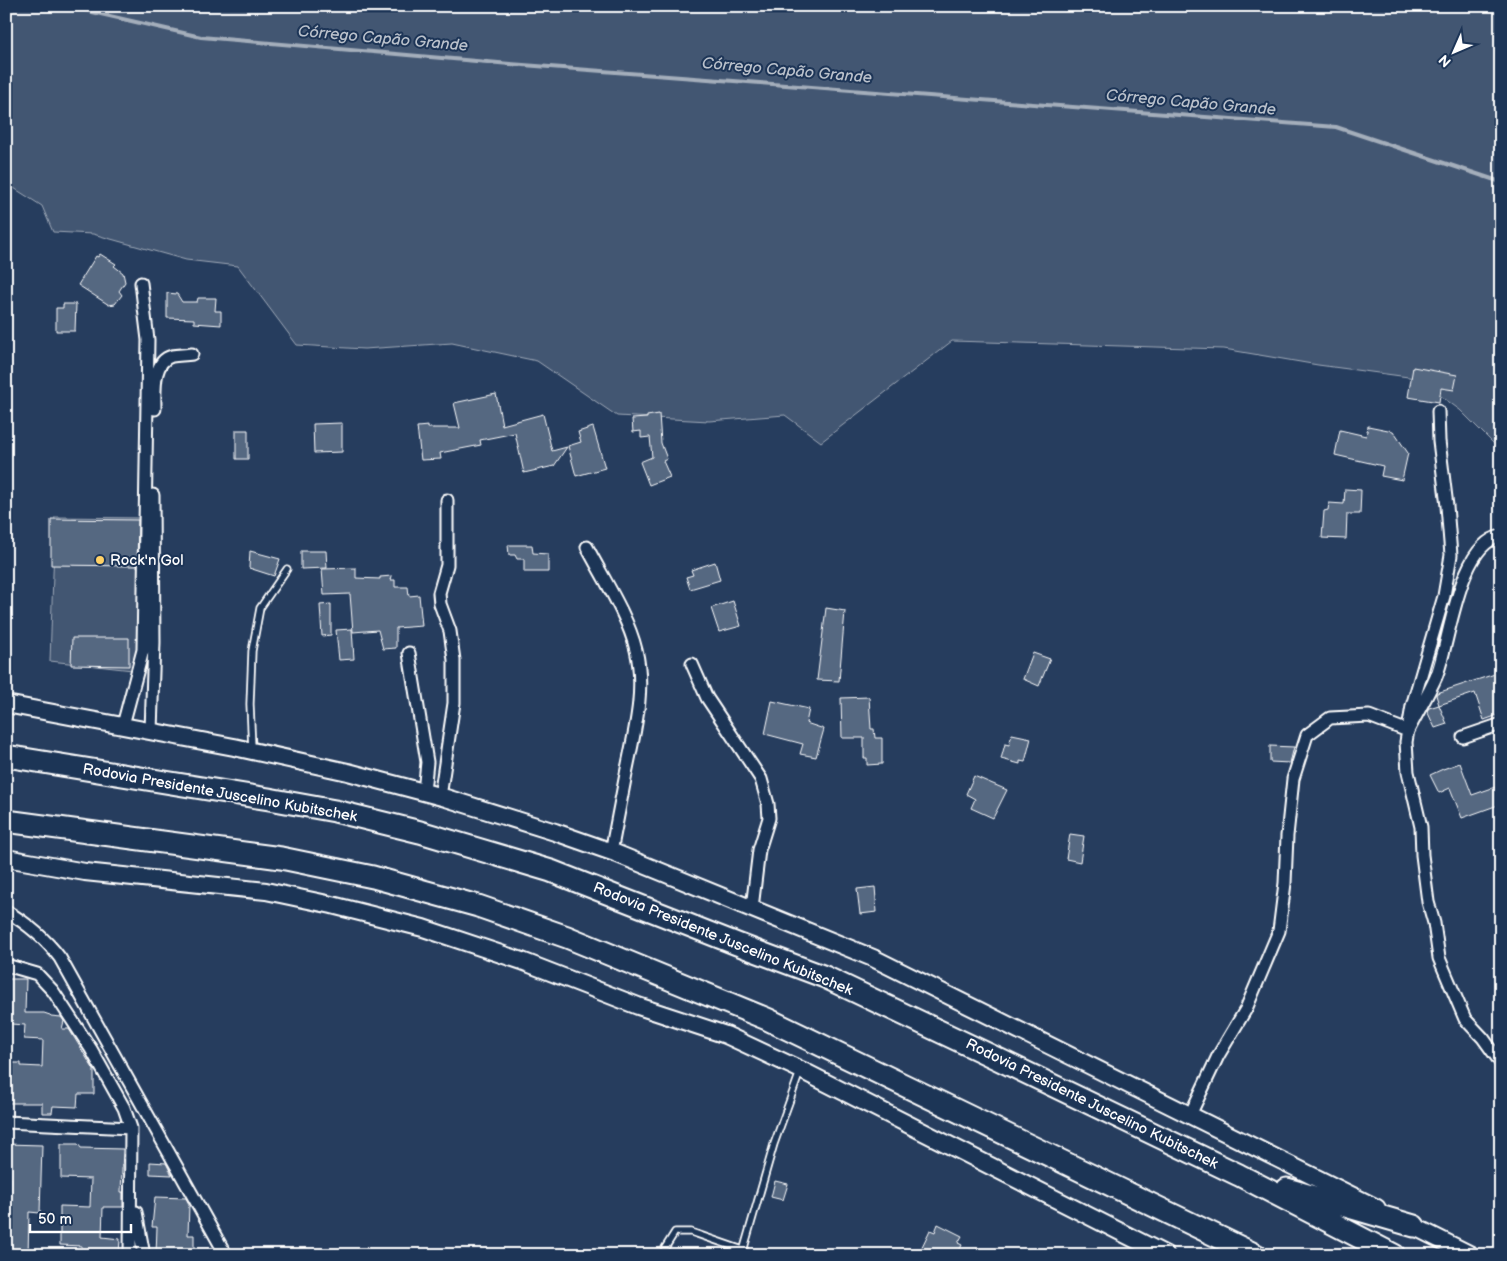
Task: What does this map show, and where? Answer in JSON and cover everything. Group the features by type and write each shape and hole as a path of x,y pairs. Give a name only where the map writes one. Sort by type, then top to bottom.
{"highway":[{"name":"Rodovia Presidente Juscelino Kubitschek","path":"6,756 335,811 420,832 551,871 825,977 1239,1175 1394,1255"},
{"path":"6,821 281,858 373,877 478,906 567,937 767,1020 1236,1248 1256,1255"},
{"path":"1239,1175 1414,1226"}],"main road":[{"path":"6,704 151,730 348,772 432,794 555,832 611,852 873,958 1470,1255"},
{"path":"6,858 85,872 266,891 423,928 522,961 638,1006 726,1035 801,1070 1166,1255"}],"street":[{"path":"123,725 143,650 148,340 142,283"},
{"path":"151,730 154,642 153,472 157,374 158,367 163,360 171,356 192,354"},
{"path":"1438,411 1439,441 1448,506 1451,555 1444,596 1412,706 1406,742 1408,772 1422,827 1423,864 1439,958 1465,1019 1483,1038 1501,1062"},
{"path":"432,794 454,703 454,660 448,621 440,604 439,593 447,566 447,500"},
{"path":"1408,731 1437,676 1458,595 1477,552 1496,537 1501,536"},
{"path":"587,547 630,633 640,674 639,702 635,729 611,852"},
{"path":"409,653 424,734 432,794"},
{"path":"692,664 707,698 761,779 766,793 769,818 759,850 752,908"},
{"path":"1190,1115 1218,1056 1246,1009 1279,930 1293,779 1307,735 1330,718 1369,716 1408,731"},
{"path":"1463,736 1501,724"},
{"path":"6,911 48,941 60,958 199,1203 226,1255"},
{"path":"6,965 37,974 52,991 96,1056 124,1108 131,1128 130,1255"},
{"path":"6,1122 131,1128"},
{"path":"132,1188 144,1255"}],"lane":[{"path":"252,751 250,704 252,651 260,608 287,569"},
{"path":"663,1255 675,1232 691,1232 743,1253 774,1144 801,1070"}],"shaded area":[{"path":"6,6 1501,6 1501,451 1460,410 1416,378 1318,365 1224,349 952,341 821,442 785,415 709,421 617,416 537,361 452,343 364,349 297,345 238,266 186,260 93,234 53,232 42,206 6,183"},
{"name":"Rock'n Gol","path":"55,517 146,518 142,671 50,661"}],"building":[{"path":"100,254 116,264 114,266 123,273 125,282 119,291 122,295 115,304 109,305 78,285 96,256 98,257"},
{"path":"167,293 177,294 182,302 197,302 198,298 216,298 215,311 221,311 221,325 194,323 194,319 167,318"},
{"path":"63,304 76,304 75,331 56,331 56,308 63,308"},
{"path":"1413,367 1457,375 1454,390 1441,388 1439,402 1408,397"},
{"path":"496,394 502,425 543,414 552,451 567,447 554,466 524,473 515,433 480,440 481,445 440,453 441,459 421,460 417,427 460,428 454,403"},
{"path":"659,414 661,443 667,459 663,461 670,477 649,485 640,462 652,457 650,437 641,438 641,431 633,432 632,419 647,418 647,416"},
{"path":"342,423 342,452 314,453 313,424"},
{"path":"1368,426 1393,431 1408,453 1402,480 1381,476 1383,466 1335,455 1340,430 1366,436"},
{"path":"593,427 605,468 576,476 568,446 581,442 578,432"},
{"path":"236,430 248,430 248,459 236,459"},
{"path":"1345,489 1361,490 1360,514 1347,514 1346,539 1322,538 1324,511 1328,510 1329,503 1344,504"},
{"path":"51,519 138,520 137,566 51,565"},
{"path":"508,545 532,545 533,553 548,554 548,572 524,572 524,559 517,559 515,555 509,555"},
{"path":"250,551 280,559 274,576 249,568"},
{"path":"301,551 326,551 327,568 301,569"},
{"path":"715,562 720,580 690,589 686,577 693,575 691,570"},
{"path":"356,568 356,578 380,579 380,577 392,576 391,580 395,580 395,587 408,587 409,596 419,595 422,626 396,628 396,648 383,649 378,630 353,632 350,594 324,595 322,569"},
{"path":"733,601 741,626 719,632 711,608"},
{"path":"331,604 331,635 322,636 320,605"},
{"path":"826,608 845,611 839,681 817,680"},
{"path":"352,629 354,659 339,660 336,630"},
{"path":"72,638 129,638 129,666 71,665"},
{"path":"1033,653 1050,659 1039,686 1023,679"},
{"path":"1501,672 1501,714 1484,720 1475,693 1439,705 1437,693"},
{"path":"869,697 871,729 874,729 875,738 882,738 882,764 867,765 867,758 864,758 864,738 842,738 841,698"},
{"path":"772,701 809,709 806,723 824,729 816,757 800,754 803,744 765,734"},
{"path":"1439,705 1447,724 1435,728 1427,711 1429,708"},
{"path":"1012,734 1031,738 1025,762 1020,761 1020,764 1001,759 1005,744 1009,745"},
{"path":"1270,746 1294,747 1290,763 1270,762"},
{"path":"1460,763 1472,795 1501,785 1501,804 1462,818 1450,788 1439,793 1430,775"},
{"path":"974,776 1007,790 993,818 971,808 975,799 966,794"},
{"path":"1070,834 1084,836 1080,862 1066,859"},
{"path":"875,887 877,912 860,914 857,889"},
{"path":"6,979 26,979 25,1013 44,1013 61,1017 64,1021 62,1029 69,1029 94,1070 94,1094 78,1094 77,1107 53,1106 52,1113 42,1113 42,1103 6,1103 6,1063 21,1063 21,1066 42,1067 43,1040 24,1039 25,1025 11,1024 11,1020 8,1020 9,1011 6,1010"},
{"path":"6,1144 42,1145 40,1213 29,1212 28,1255 6,1255 6,1207 10,1207 11,1178 6,1177"},
{"path":"61,1144 78,1144 81,1148 123,1149 121,1192 123,1192 123,1207 103,1207 102,1237 120,1239 119,1255 82,1255 82,1246 60,1245 60,1206 90,1207 91,1179 61,1178"},
{"path":"150,1162 166,1163 172,1175 150,1174"},
{"path":"775,1181 788,1184 783,1200 771,1197"},
{"path":"155,1197 186,1198 189,1204 188,1235 194,1235 194,1255 156,1255 157,1227 152,1227"},
{"path":"938,1224 962,1236 958,1243 962,1245 957,1255 918,1255 930,1230 935,1232"}],"waterway":[{"name":"Córrego Capão Grande","path":"66,6 201,37 510,64 1336,127 1501,182"}],"place":[{"name":"Rock'n Gol","path":"100,560"}]}
